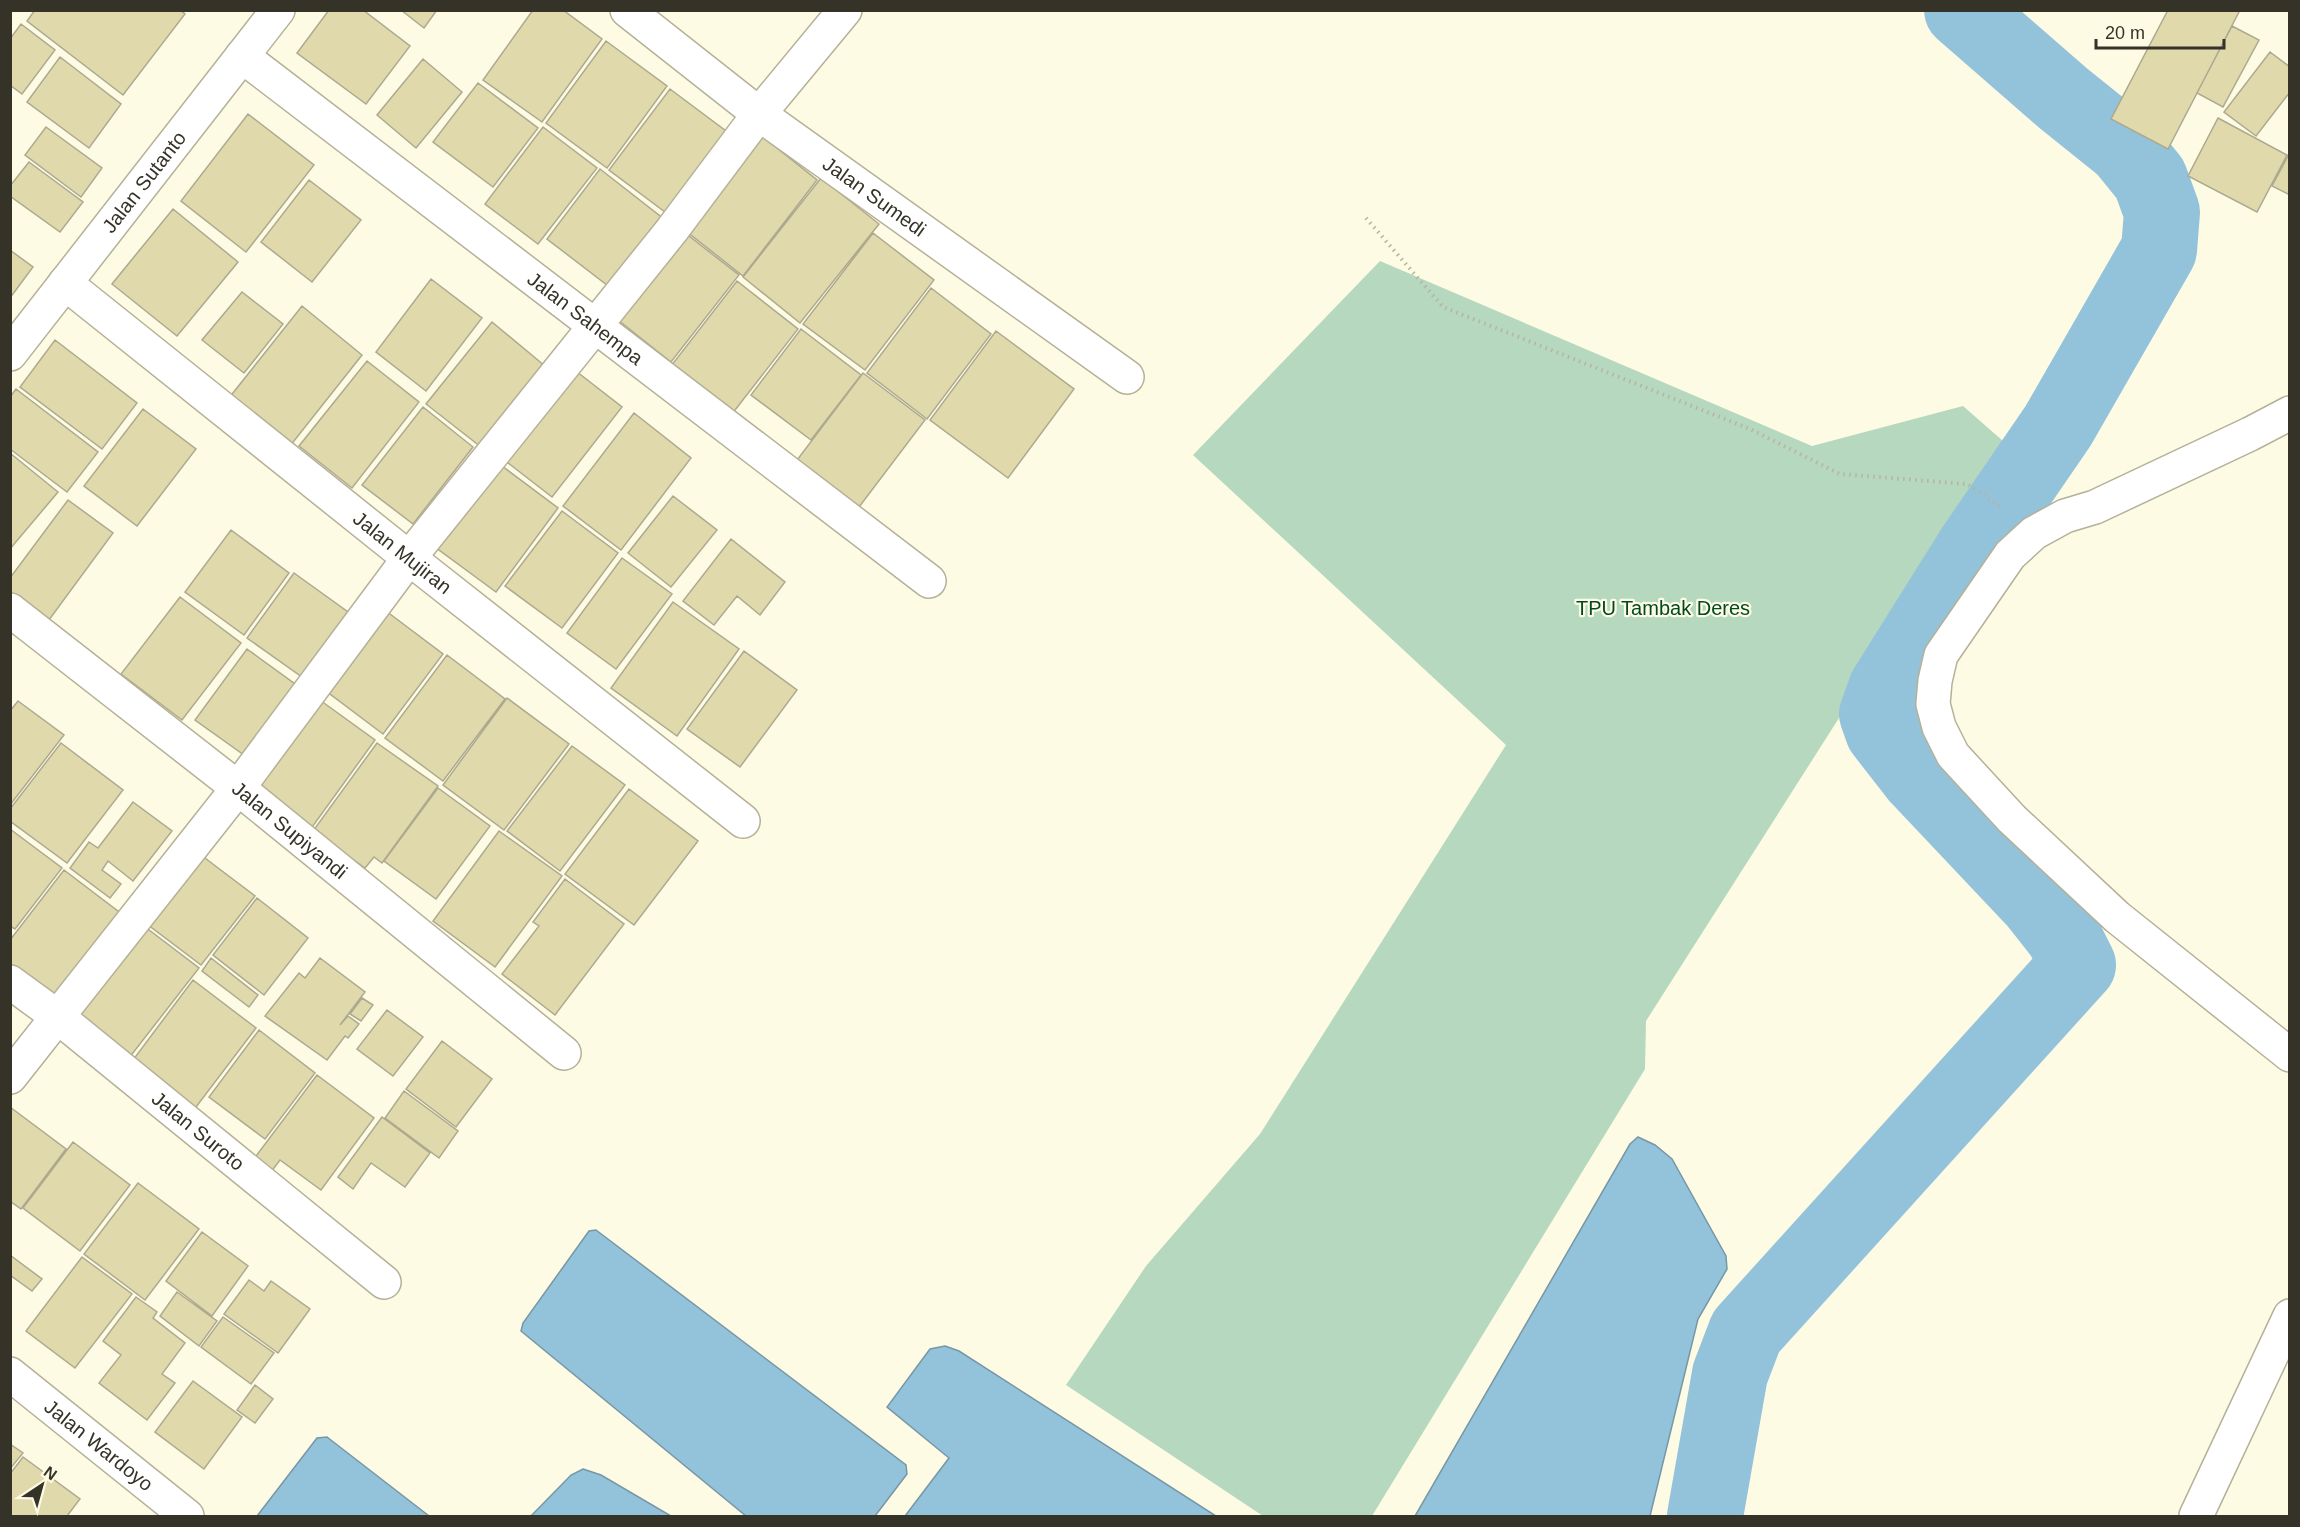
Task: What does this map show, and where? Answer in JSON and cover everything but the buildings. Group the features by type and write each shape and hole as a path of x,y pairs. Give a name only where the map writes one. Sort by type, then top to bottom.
{"street":[{"name":"Jalan Sutanto","path":"10,354 278,10"},
{"name":"Jalan Sumedi","path":"627,10 759,114 1127,377"},
{"path":"10,1077 238,788 409,558 672,230 759,114 845,10"},
{"name":"Jalan Sahempa","path":"242,56 929,581"},
{"name":"Jalan Mujiran","path":"65,283 743,821"},
{"path":"2289,413 2250,434 2095,507 2065,516 2034,533 2010,555 1941,655 1933,704 1939,727 1953,755 2012,819 2117,917 2289,1055"},
{"name":"Jalan Supiyandi","path":"10,610 238,788 564,1053"},
{"name":"Jalan Suroto","path":"10,982 58,1017 384,1282"},
{"path":"2196,1516 2289,1316"},
{"name":"Jalan Wardoyo","path":"10,1374 187,1516"}],"path":[{"path":"1366,218 1443,307 1750,429 1840,474 1967,484 2004,509"}],"green space":[{"name":"TPU Tambak Deres","path":"1380,261 1812,446 1963,406 2011,448 1646,1021 1645,1069 1372,1516 1263,1516 1066,1385 1146,1266 1260,1134 1506,745 1193,455"}],"water":[{"path":"1638,1137 1655,1145 1672,1159 1726,1256 1727,1269 1698,1319 1650,1516 1415,1516 1630,1144"},
{"path":"596,1230 906,1465 907,1474 875,1516 746,1516 521,1331 523,1323 589,1231"},
{"path":"945,1346 959,1351 1216,1516 905,1516 949,1458 887,1407 930,1349"},
{"path":"327,1437 429,1516 257,1516 317,1438"},
{"path":"583,1469 601,1475 671,1516 531,1516 571,1475"}],"waterway":[{"path":"1705,1516 1730,1374 1746,1332 2078,965 2063,935 2037,902 1918,776 1883,731 1877,714 1886,689 1975,547 2058,426 2159,250 2162,212 2150,179 2124,147 2063,98 1962,10"}]}
